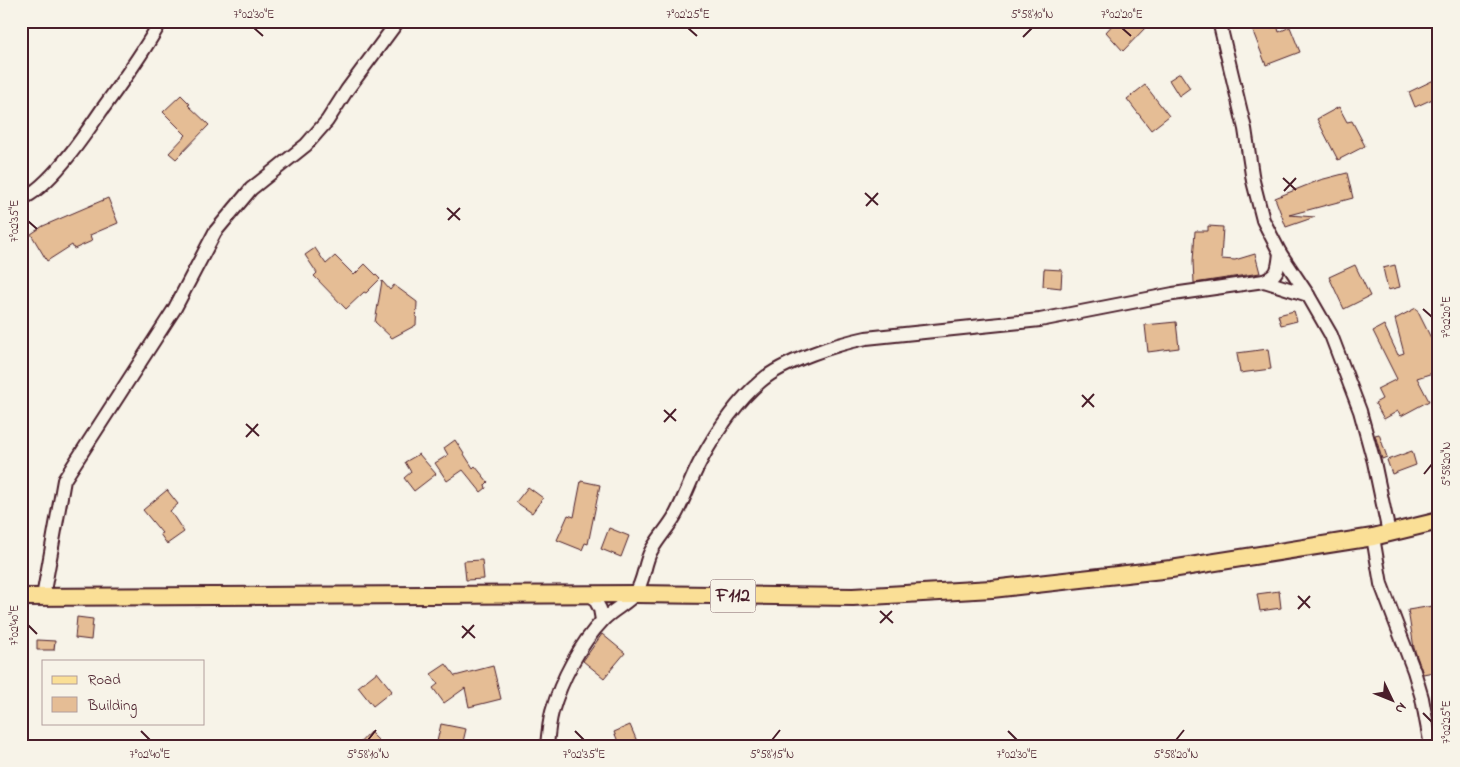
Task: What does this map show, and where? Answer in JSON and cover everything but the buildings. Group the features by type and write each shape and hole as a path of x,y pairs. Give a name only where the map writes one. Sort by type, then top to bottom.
{"main road":[{"name":"F112","path":"21,597 593,596 635,594 852,597 992,589 1171,569 1373,537 1439,521"}],"street":[{"path":"21,199 34,191 76,147 144,50 161,21"},
{"path":"43,597 64,480 175,308 215,232 251,190 306,145 327,121 347,90 398,21"},
{"path":"1219,21 1245,129 1253,181 1263,220 1280,252 1331,335 1360,411 1374,462 1389,533"},
{"path":"547,746 552,712 564,680 582,646 602,620 635,594 650,552 675,515 700,462 715,436 727,417 762,380 782,368 809,356 866,338 1040,320 1172,294 1264,281 1273,277 1278,270 1280,252"},
{"path":"1264,281 1308,295"},
{"path":"1373,537 1381,584 1414,671 1422,698 1431,746"},
{"path":"593,596 600,609 602,620"}]}
